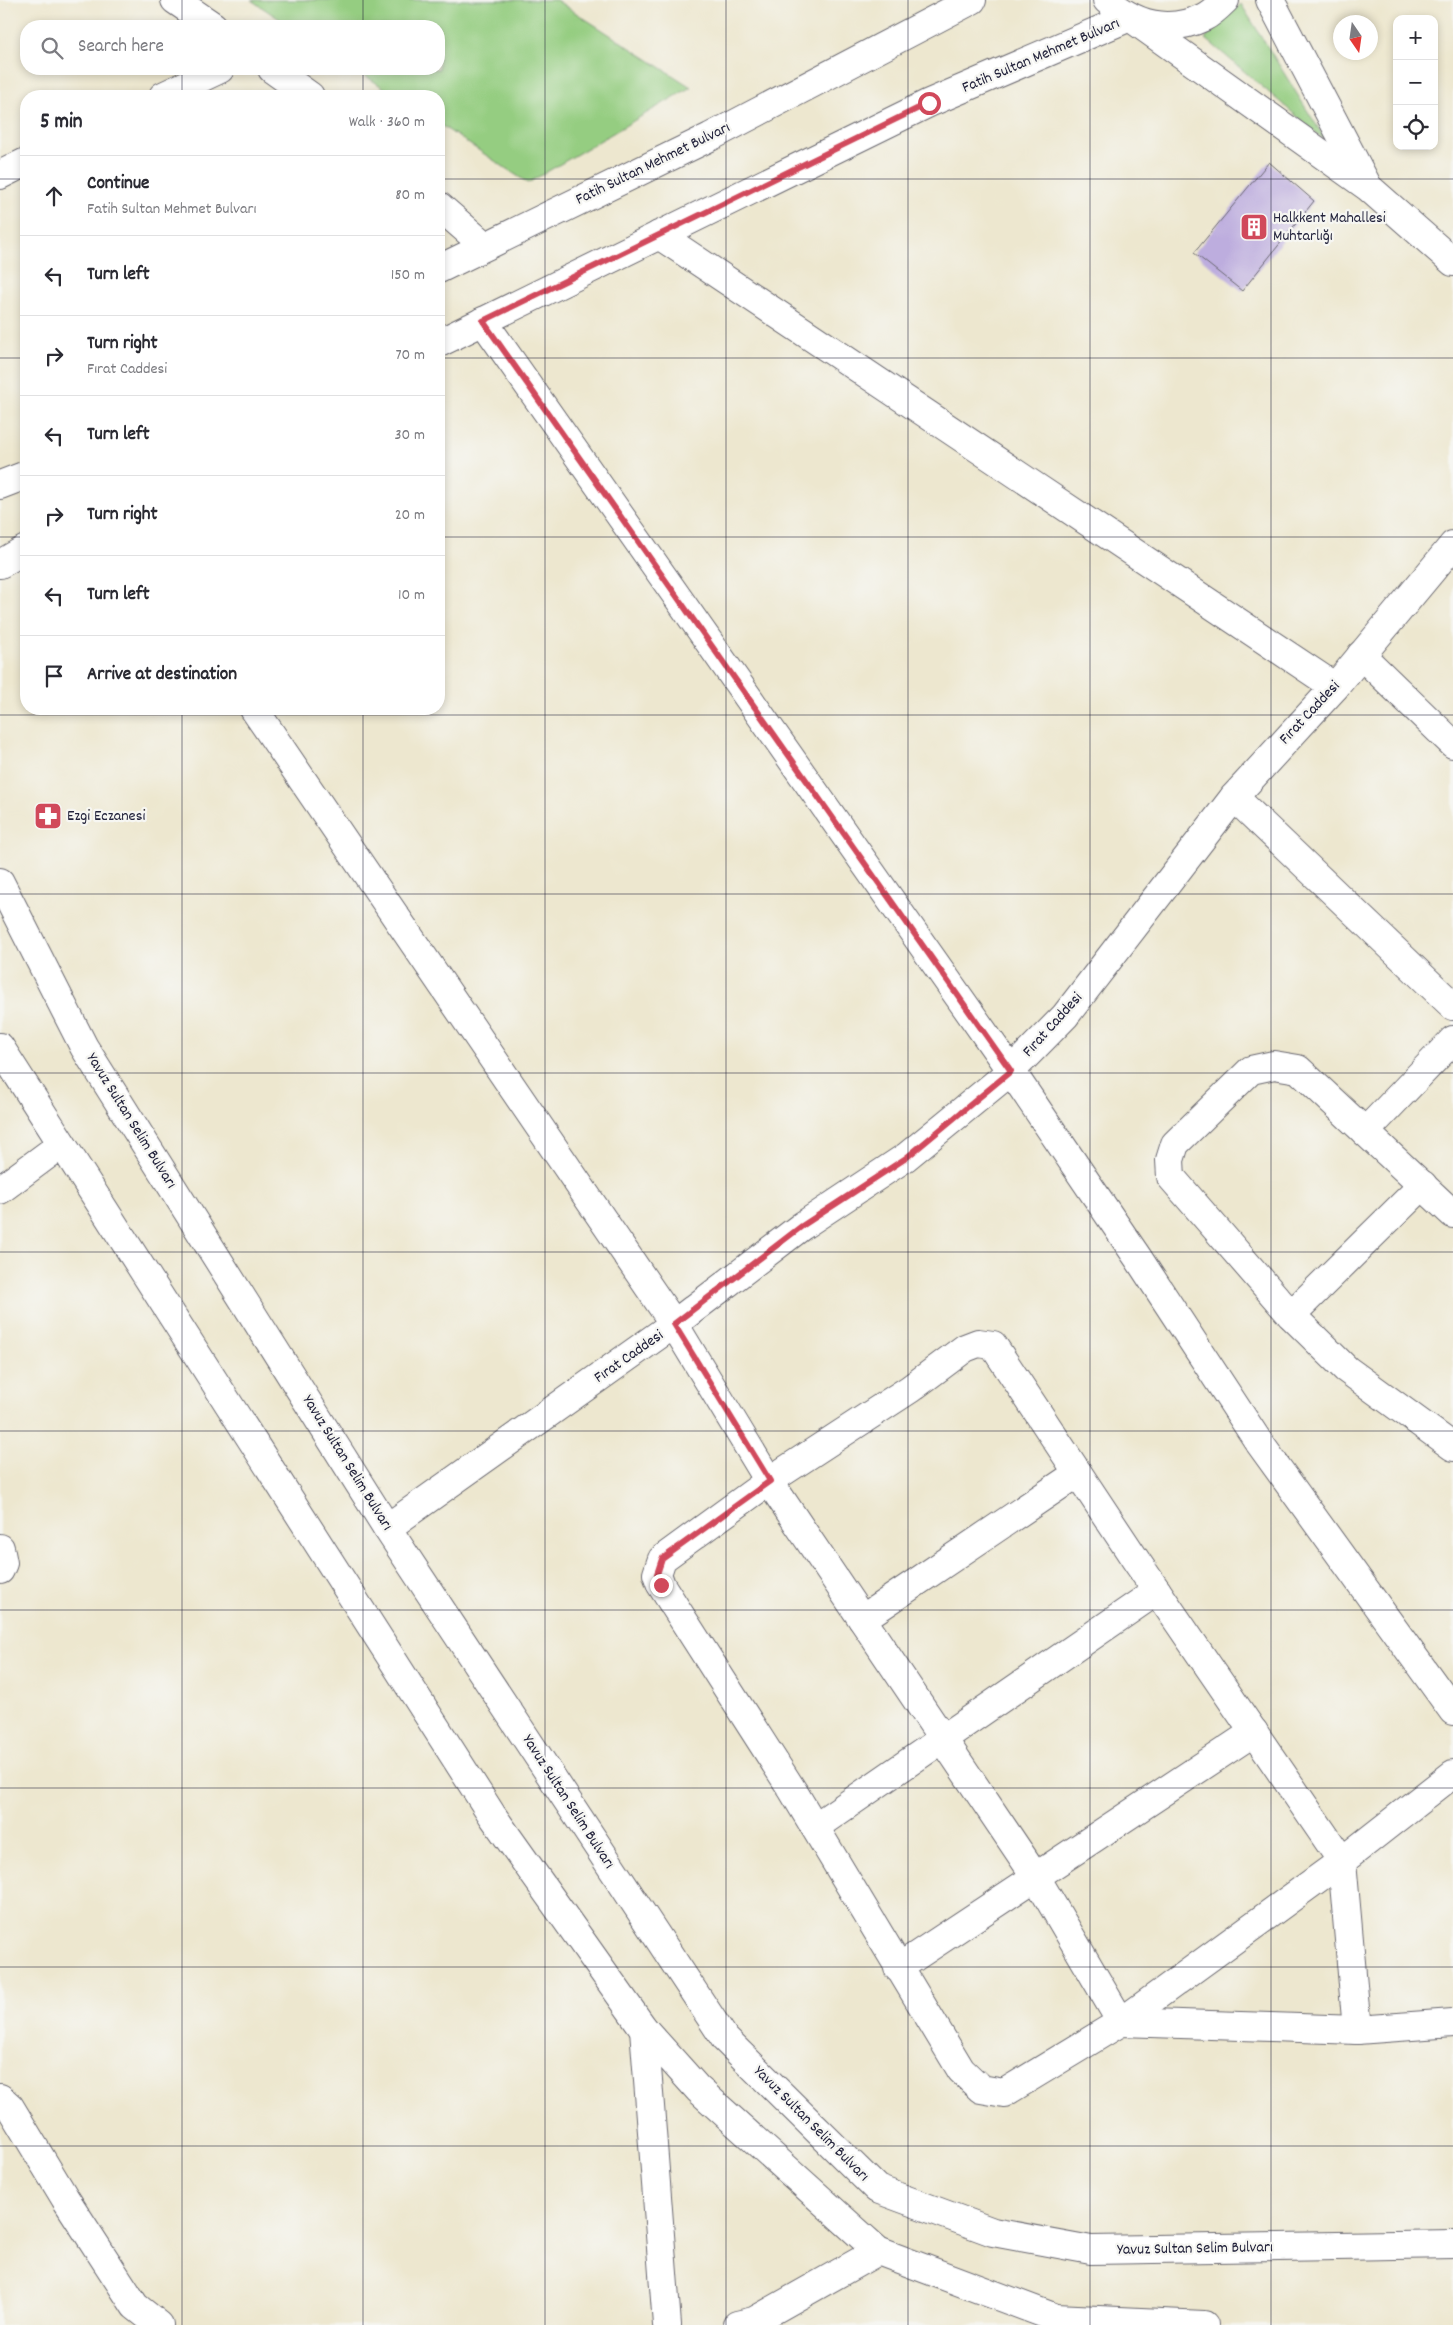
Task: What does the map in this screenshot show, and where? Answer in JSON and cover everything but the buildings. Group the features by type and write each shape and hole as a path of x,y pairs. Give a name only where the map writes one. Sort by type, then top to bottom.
{"street":[{"path":"175,0 204,20"},
{"name":"Fatih Sultan Mehmet Bulvarı","path":"445,266 710,137 972,0"},
{"path":"1107,0 1368,187 1453,262"},
{"path":"1130,18 1155,26 1181,26 1206,16 1225,0"},
{"path":"1270,0 1368,187"},
{"name":"Fatih Sultan Mehmet Bulvarı","path":"445,340 929,103 1130,18"},
{"path":"176,90 207,75"},
{"path":"280,75 302,90"},
{"path":"0,175 20,165"},
{"path":"445,211 485,246"},
{"path":"659,235 1335,686"},
{"path":"483,321 1011,1071 1138,1258 1258,1441 1453,1711"},
{"path":"0,485 20,477"},
{"name":"Fırat Caddesi","path":"388,1528 674,1324 802,1226 906,1158 1011,1071 1065,1016 1234,797 1335,686 1453,545"},
{"path":"0,564 20,552"},
{"path":"1361,655 1453,744"},
{"path":"258,715 674,1324 770,1481 1036,1877 1122,2022"},
{"path":"1234,797 1453,1006"},
{"name":"Yavuz Sultan Selim Bulvarı","path":"0,882 84,1047 388,1528 725,2039 877,2189 993,2232 1091,2250 1453,2244"},
{"path":"1366,1132 1453,1040"},
{"path":"0,1046 492,1815 644,2029 698,2088 878,2251 1056,2318 1204,2325"},
{"path":"1453,1214 1298,1069 1274,1065 1251,1070 1175,1144 1170,1160 1171,1177 1291,1315 1346,1369 1453,1447"},
{"path":"0,1190 62,1144"},
{"path":"1291,1315 1423,1185"},
{"path":"1357,2030 1342,1861 1157,1592 993,1345 978,1343 965,1348 910,1389 770,1481 662,1559 657,1574 661,1585 794,1791 960,2070 982,2089 1004,2093 1122,2022 1342,1861 1453,1774"},
{"path":"862,1618 1078,1473"},
{"path":"0,1548 4,1563 0,1570"},
{"path":"814,1827 1157,1592"},
{"path":"898,1968 1254,1732"},
{"path":"1122,2022 1357,2030 1453,2023"},
{"path":"644,2029 668,2325"},
{"path":"0,2098 10,2107 65,2198 135,2306 159,2325"},
{"path":"749,2324 878,2251"}],"green space":[{"path":"251,0 556,0 691,87 528,183 445,128 445,90 387,90 364,75 445,75 445,20 281,20"},
{"path":"1241,4 1327,142 1205,38"}],"place":[{"name":"Halkkent Mahallesi Muhtarlığı","path":"1254,227"},
{"name":"Ezgi Eczanesi","path":"48,816"}],"route":[{"path":"661,1585 657,1574 662,1559 770,1481 674,1324 802,1226 906,1158 1011,1071 483,321 929,103"}]}
